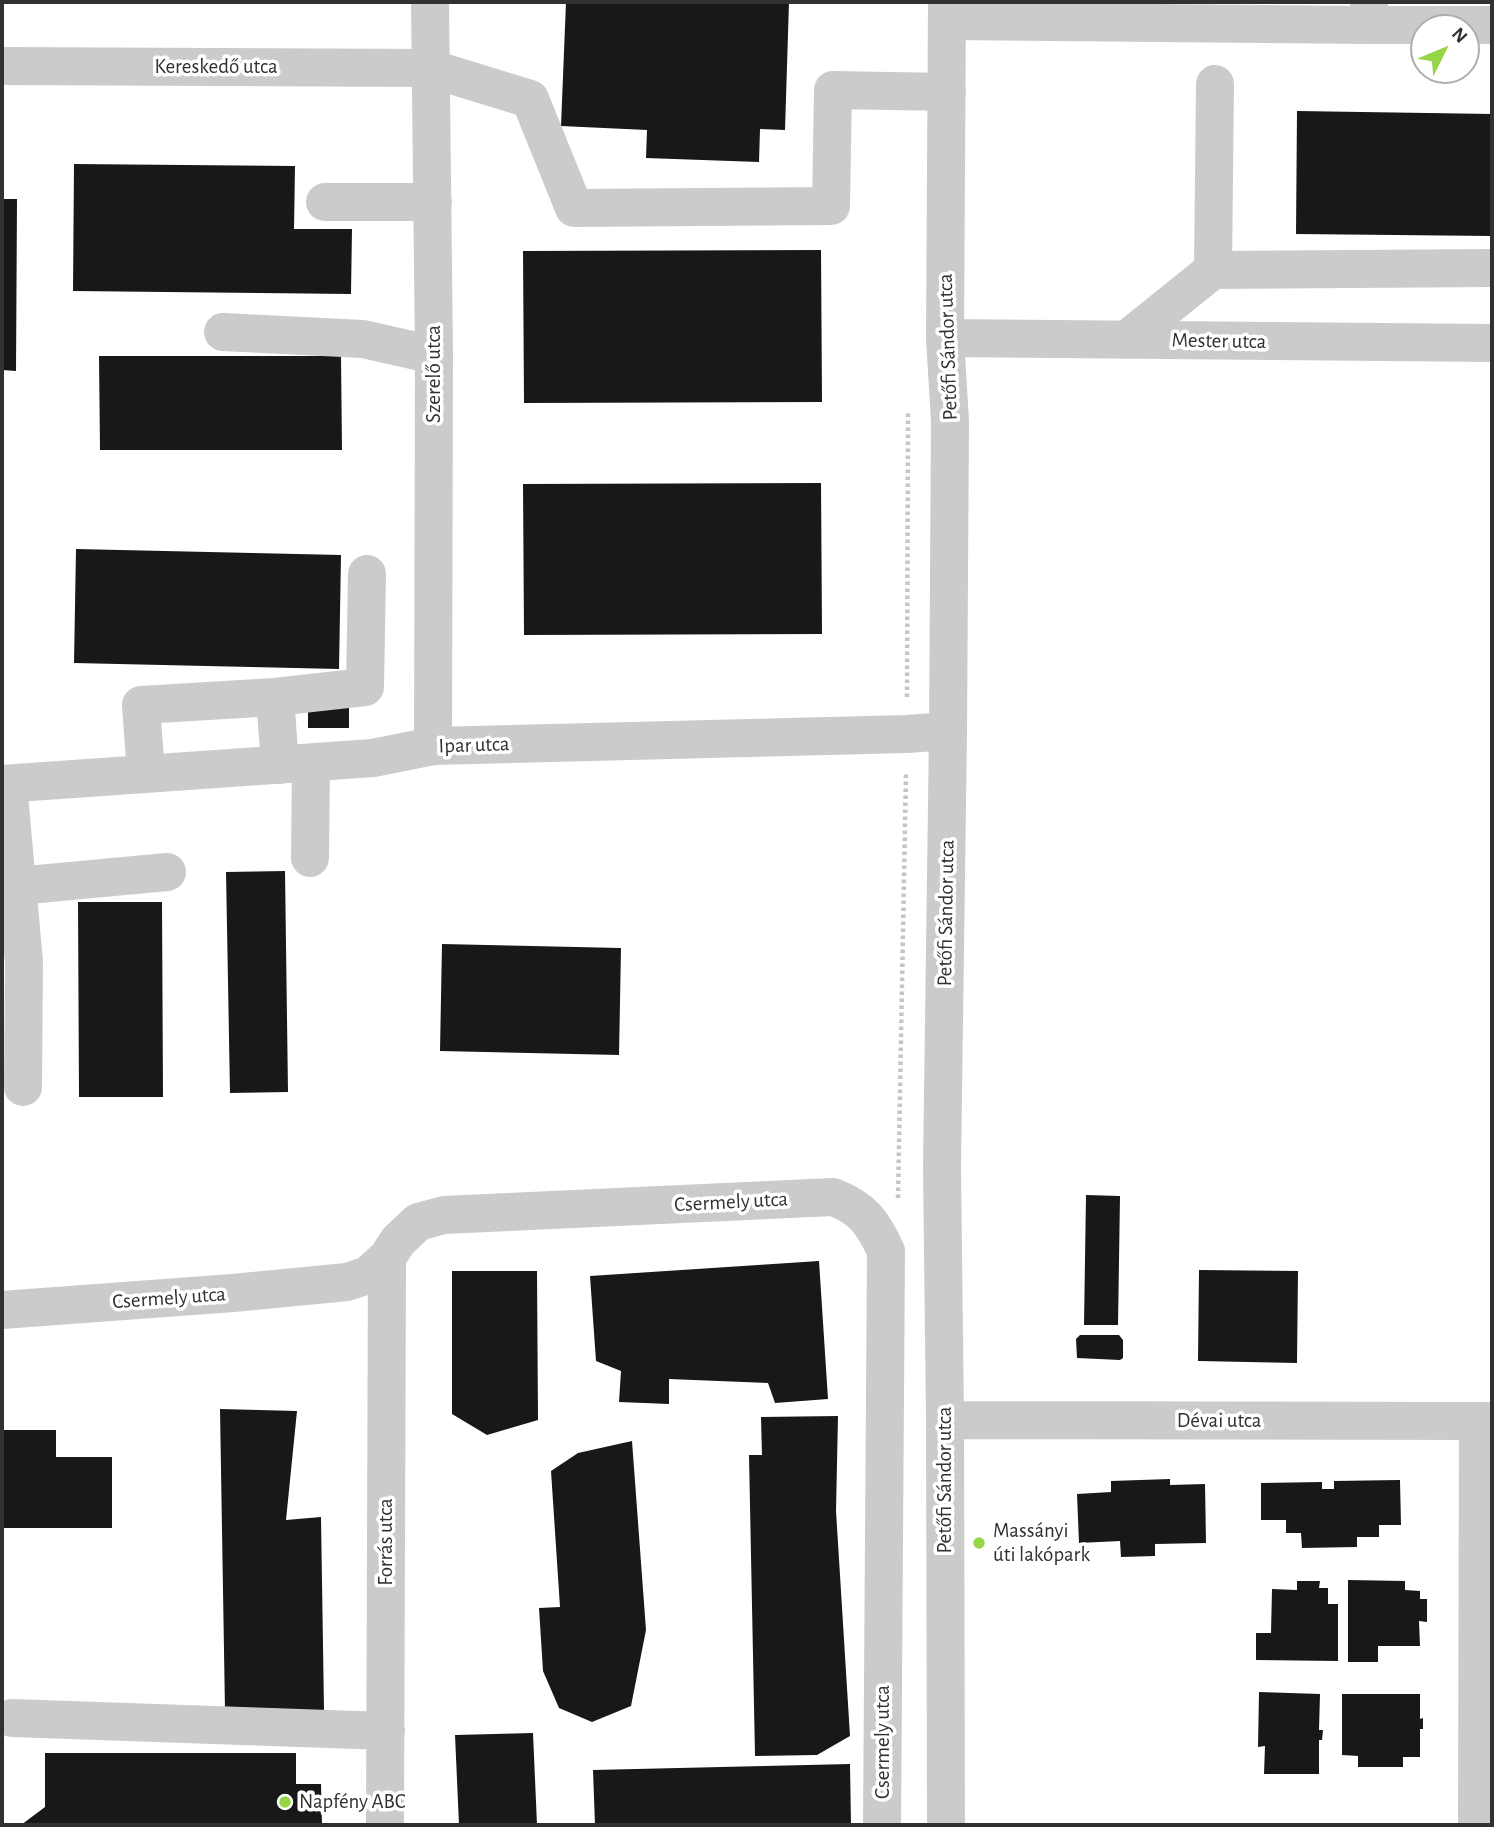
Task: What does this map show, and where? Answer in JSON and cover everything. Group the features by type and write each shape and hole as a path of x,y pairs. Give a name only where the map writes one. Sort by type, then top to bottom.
{"street":[{"name":"Szerelő utca","path":"430,2 435,355 433,746"},
{"path":"947,11 1369,13 1492,25"},
{"name":"Petőfi Sándor utca","path":"946,1825 942,1167 950,422 945,338 947,11"},
{"name":"Kereskedő utca","path":"2,66 429,68 530,99 573,208 831,206 833,90 947,92"},
{"path":"1213,270 1215,85"},
{"path":"325,202 433,202"},
{"path":"1126,340 1213,270 1492,268"},
{"path":"223,332 363,339 435,355"},
{"name":"Mester utca","path":"945,338 1492,343"},
{"path":"146,774 141,705 275,697 365,687 368,574"},
{"path":"275,697 295,764 310,858"},
{"name":"Ipar utca","path":"5,784 373,758 433,746 948,731"},
{"path":"5,784 24,962 23,1087"},
{"path":"17,886 167,872"},
{"name":"Csermely utca","path":"2,1310 347,1282 368,1275 387,1258 398,1241 418,1222 444,1215 834,1197 850,1203 864,1214 877,1231 886,1251 882,1825"},
{"name":"Forrás utca","path":"385,1825 387,1258"},
{"name":"Dévai utca","path":"945,1420 1485,1421"},
{"path":"1477,1825 1485,1421"},
{"path":"12,1718 386,1731"}],"building":[{"path":"566,2 789,2 785,130 760,129 759,162 646,158 647,130 561,126"},
{"path":"1297,111 1492,114 1492,236 1296,234"},
{"path":"74,164 295,166 294,229 352,229 351,294 73,291"},
{"path":"2,199 17,199 16,371 2,370"},
{"path":"821,250 822,402 524,403 523,251"},
{"path":"99,356 341,356 342,450 100,450"},
{"path":"821,483 822,634 524,635 523,484"},
{"path":"76,549 341,555 339,669 74,663"},
{"path":"308,706 349,706 349,728 308,728"},
{"path":"285,871 288,1092 230,1093 226,872"},
{"path":"78,902 162,902 163,1097 79,1097"},
{"path":"442,944 621,948 619,1055 440,1051"},
{"path":"1086,1195 1120,1196 1118,1325 1084,1325"},
{"path":"819,1261 828,1399 775,1403 768,1383 669,1379 669,1404 619,1402 621,1371 596,1361 590,1276"},
{"path":"1199,1270 1298,1271 1297,1363 1198,1361"},
{"path":"452,1271 537,1271 538,1420 487,1435 452,1414"},
{"path":"1080,1335 1119,1335 1123,1340 1123,1358 1077,1358 1076,1339"},
{"path":"220,1409 297,1411 286,1520 321,1517 324,1710 225,1711"},
{"path":"838,1416 836,1511 850,1736 817,1755 755,1756 749,1455 762,1455 761,1417"},
{"path":"2,1430 56,1430 56,1457 112,1457 112,1528 2,1528"},
{"path":"632,1441 646,1630 631,1706 592,1722 559,1708 543,1671 539,1608 560,1607 551,1471 578,1453"},
{"path":"1170,1479 1170,1485 1205,1484 1206,1543 1155,1544 1155,1556 1121,1557 1120,1541 1079,1543 1077,1494 1111,1492 1111,1481"},
{"path":"1400,1480 1401,1525 1379,1525 1379,1537 1357,1537 1357,1547 1302,1548 1301,1533 1286,1533 1286,1520 1261,1520 1261,1483 1322,1482 1322,1489 1334,1489 1334,1481"},
{"path":"1348,1580 1405,1581 1405,1590 1420,1591 1420,1599 1427,1599 1427,1622 1419,1621 1420,1646 1378,1646 1378,1662 1348,1662"},
{"path":"1297,1581 1320,1581 1319,1588 1328,1588 1328,1604 1338,1604 1338,1661 1256,1660 1256,1633 1271,1633 1272,1589 1297,1590"},
{"path":"1259,1692 1320,1694 1319,1730 1323,1730 1322,1740 1319,1740 1319,1774 1264,1774 1265,1746 1258,1747"},
{"path":"1342,1694 1420,1694 1420,1719 1423,1718 1423,1729 1420,1729 1420,1757 1403,1757 1403,1767 1358,1767 1358,1756 1342,1755"},
{"path":"533,1733 537,1825 459,1825 455,1735"},
{"path":"45,1753 296,1753 296,1784 321,1784 322,1825 21,1825 45,1807"},
{"path":"850,1764 851,1825 595,1825 593,1770"}],"place":[{"name":"Massányi úti lakópark","path":"979,1543"},
{"name":"Napfény ABC","path":"285,1802"}]}
